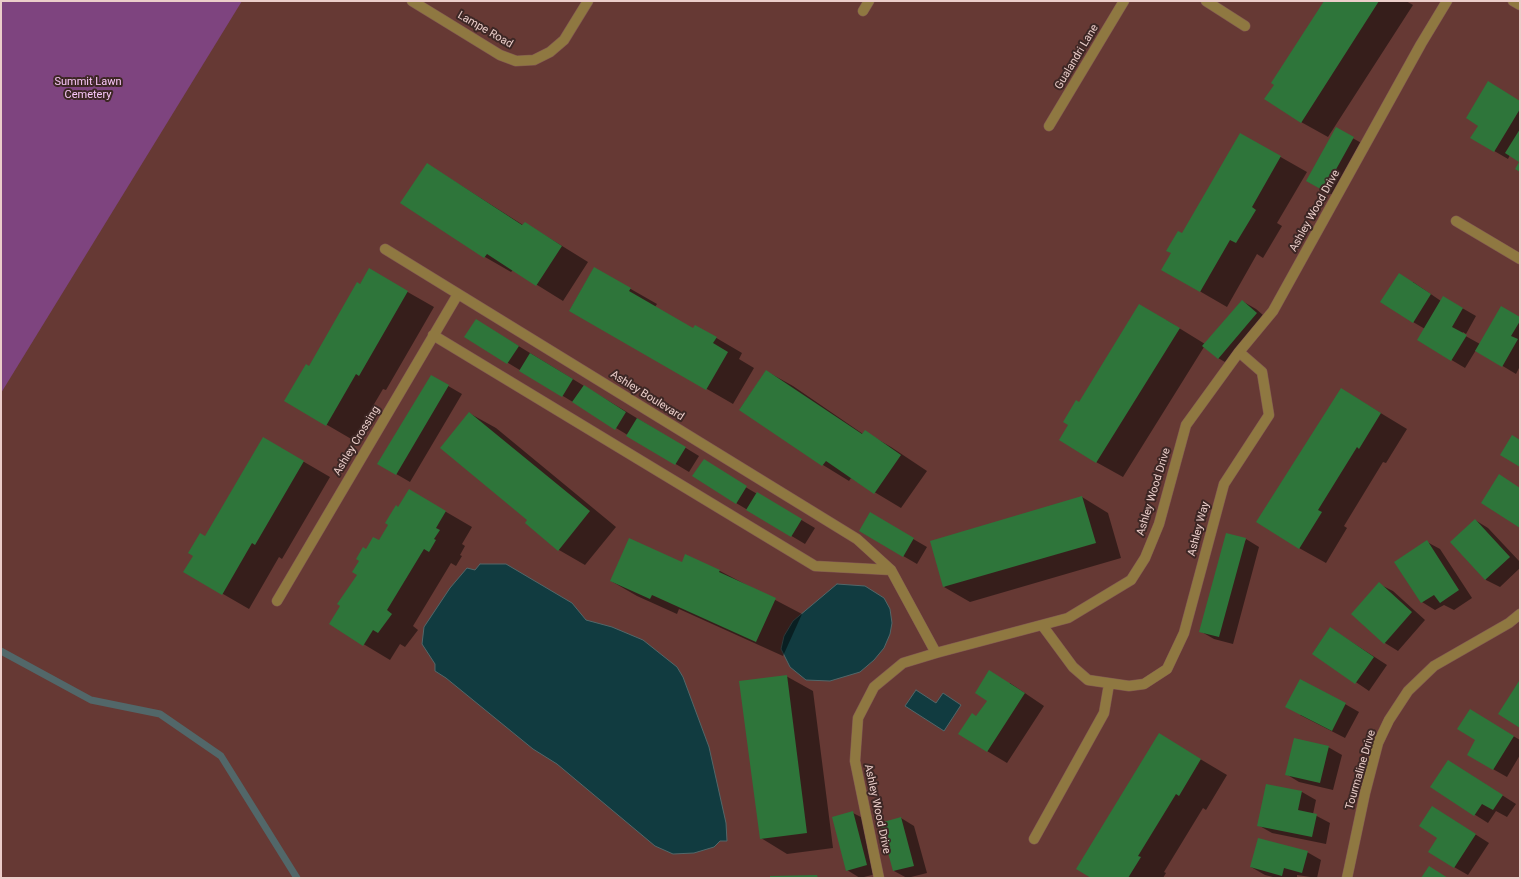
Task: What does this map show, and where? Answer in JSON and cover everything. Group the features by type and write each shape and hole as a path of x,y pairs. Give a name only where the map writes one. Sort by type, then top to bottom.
{"street":[{"name":"Lampe Road","path":"412,1 500,55 516,61 534,60 550,52 564,40 588,1"},
{"path":"863,11 869,1"},
{"name":"Gualandri Lane","path":"1050,126 1124,1"},
{"path":"1206,1 1246,26"},
{"name":"Ashley Wood Drive","path":"879,878 855,762 858,718 874,687 903,663 1068,618 1131,580 1145,558 1159,524 1186,425 1239,352 1273,311 1421,44 1447,1"},
{"path":"1513,1 1520,5"},
{"path":"1456,221 1520,259"},
{"name":"Ashley Boulevard","path":"385,249 857,539 890,570 936,653"},
{"name":"Ashley Crossing","path":"276,601 458,294"},
{"path":"433,335 815,566 890,570"},
{"name":"Ashley Way","path":"1042,625 1072,667 1088,680 1129,686 1144,684 1166,669 1184,633 1224,484 1269,415 1262,372 1239,352"},
{"name":"Tourmaline Drive","path":"1347,878 1365,793 1378,743 1388,720 1408,691 1434,666 1509,623 1520,614"},
{"path":"1034,839 1104,713 1109,684"}],"green space":[{"name":"Summit Lawn Cemetery","path":"1,1 242,1 1,393"}],"water":[{"path":"480,564 506,564 572,603 586,620 612,627 643,640 677,667 683,677 709,747 726,823 727,841 720,841 714,847 694,853 673,854 655,846 557,764 533,749 446,678 435,671 435,664 422,644 424,627 450,588 467,568 475,570"},
{"path":"837,584 865,586 884,598 890,609 892,623 890,634 884,648 874,660 860,672 830,681 806,680 790,667 781,649 784,636 793,621"},
{"path":"916,690 936,703 943,693 961,705 944,731 905,706"}],"building":[{"path":"1324,1 1379,1 1301,123 1264,99 1274,85 1271,83"},
{"path":"1488,81 1520,101 1520,109 1494,152 1470,138 1478,126 1466,118"},
{"path":"1336,127 1354,137 1324,191 1306,181"},
{"path":"1520,129 1520,172 1515,169 1519,162 1505,153"},
{"path":"1240,133 1281,156 1252,207 1256,210 1236,243 1230,240 1200,292 1161,270 1171,253 1166,251 1178,231 1182,233"},
{"path":"427,163 522,225 525,222 562,246 536,286 487,254 484,258 400,203"},
{"path":"594,267 631,288 629,291 693,328 695,325 717,337 713,343 728,352 706,390 569,311"},
{"path":"369,268 408,291 359,376 356,374 326,426 284,401 306,364 309,366 357,282 360,284"},
{"path":"1399,273 1431,294 1413,323 1380,302"},
{"path":"1443,296 1463,308 1452,327 1467,335 1451,361 1417,340"},
{"path":"1242,300 1257,313 1218,359 1202,346"},
{"path":"1139,304 1180,328 1096,463 1059,440 1068,425 1063,422 1076,400 1079,402"},
{"path":"1501,306 1520,317 1520,321 1511,336 1518,339 1502,367 1475,351"},
{"path":"476,319 519,346 507,364 464,337"},
{"path":"530,353 573,379 562,397 519,371"},
{"path":"766,370 862,434 865,430 901,455 874,494 826,461 822,466 739,410"},
{"path":"431,375 449,385 396,475 377,464"},
{"path":"584,385 626,412 615,430 572,402"},
{"path":"1341,388 1381,413 1359,449 1357,447 1318,510 1322,512 1299,549 1256,522"},
{"path":"469,412 590,511 558,551 525,523 527,520 440,448"},
{"path":"637,418 686,447 675,465 626,436"},
{"path":"1512,435 1520,440 1520,467 1500,455"},
{"path":"263,437 304,461 255,545 252,543 222,595 183,572 193,556 188,553 200,533 205,536"},
{"path":"704,459 747,486 736,504 692,476"},
{"path":"1499,474 1520,488 1520,528 1481,503"},
{"path":"409,489 446,511 436,528 440,530 434,539 436,540 429,552 424,549 387,610 392,614 378,633 373,630 363,646 329,624 340,606 337,604 357,575 352,572 359,561 356,559 363,547 366,549 373,537 379,540 388,525 385,523 396,505 398,507"},
{"path":"757,492 802,519 791,537 746,510"},
{"path":"1082,496 1096,543 943,587 930,541"},
{"path":"870,512 914,538 903,557 859,531"},
{"path":"1475,519 1510,557 1485,580 1450,542"},
{"path":"1226,533 1246,538 1219,637 1199,632"},
{"path":"629,538 682,562 685,554 720,570 719,572 776,598 756,642 652,595 650,599 610,581"},
{"path":"1427,540 1459,590 1440,603 1434,595 1421,603 1394,562"},
{"path":"1379,582 1412,612 1384,644 1351,614"},
{"path":"1330,627 1374,657 1355,684 1312,654"},
{"path":"989,670 1025,693 987,752 958,734 972,713 976,716 987,701 975,693"},
{"path":"787,675 807,833 760,839 739,681"},
{"path":"1300,679 1346,703 1332,731 1285,707"},
{"path":"1519,681 1520,682 1520,728 1498,714"},
{"path":"1470,709 1514,736 1493,770 1467,755 1475,740 1457,729"},
{"path":"1159,733 1201,759 1179,796 1176,794 1138,856 1141,857 1128,878 1091,878 1076,869"},
{"path":"1294,738 1329,746 1320,783 1285,775"},
{"path":"1448,760 1503,795 1493,810 1482,804 1474,816 1430,787"},
{"path":"1266,784 1302,791 1298,810 1317,814 1312,837 1257,826"},
{"path":"1432,806 1476,834 1454,868 1428,852 1437,838 1419,826"},
{"path":"853,811 867,865 846,871 832,817"},
{"path":"901,817 914,866 893,871 880,823"},
{"path":"1258,838 1308,851 1302,873 1284,868 1282,876 1250,867"},
{"path":"1429,866 1448,878 1421,878"},
{"path":"817,875 818,878 770,878 770,876"}],"waterway":[{"path":"1,651 91,700 160,714 221,756 297,878"}]}
